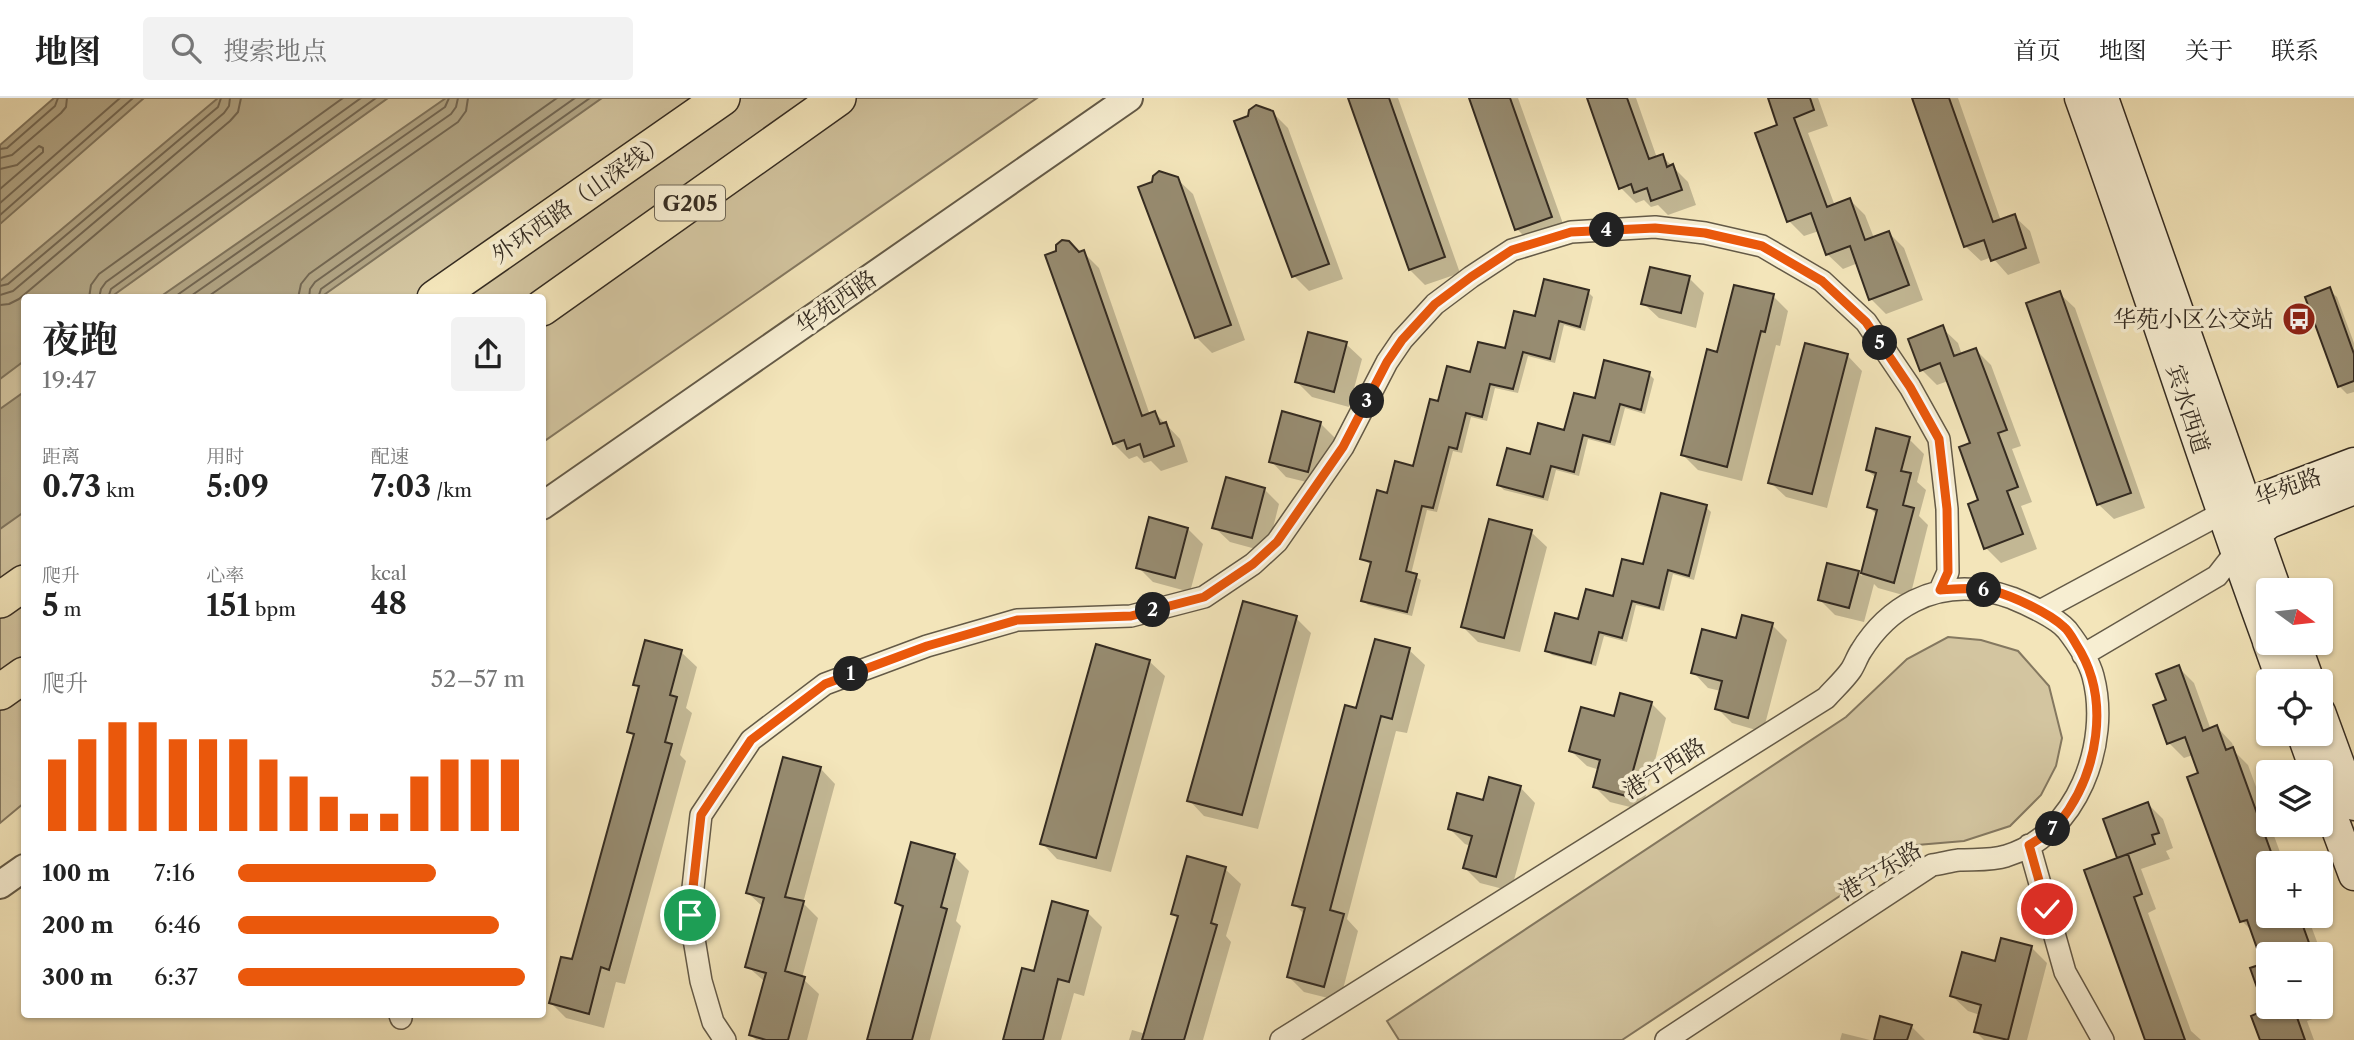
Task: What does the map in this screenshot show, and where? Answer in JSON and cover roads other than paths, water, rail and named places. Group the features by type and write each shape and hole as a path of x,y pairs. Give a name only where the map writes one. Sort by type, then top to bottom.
{"highway":[{"name":"外环西路（山深线）","path":"441,294 722,98"},
{"name":"G205","path":"546,305 838,98"},
{"path":"0,600 21,585"},
{"path":"0,692 21,677"}],"main road":[{"name":"宾水西道","path":"2080,98 2134,248 2262,578"},
{"name":"宾水西道","path":"2103,98 2242,527"},
{"name":"华苑路","path":"2242,527 2269,523 2290,500 2354,463"},
{"name":"华苑路","path":"2290,500 2354,489"},
{"path":"2267,578 2290,500"},
{"path":"2332,746 2354,805"},
{"path":"2333,819 2354,875"}],"street":[{"name":"华苑西路","path":"546,503 1129,98"},
{"path":"725,1040 713,1022 701,981 690,915 701,815 751,740 825,684 927,646 1017,620 1131,616 1204,597 1253,564 1277,542 1343,447 1387,362 1402,340 1435,304 1512,250 1571,232 1668,229 1705,233 1762,246 1822,281 1866,322 1910,387 1939,439 1947,509 1948,572 1940,590"},
{"path":"2039,611 2242,527"},
{"path":"2083,654 2217,576 2242,527"},
{"name":"港宁西路","path":"1281,1040 1826,698 1851,670 1880,625 1912,602 1940,590 1964,588 1993,591 2039,611 2065,628"},
{"name":"港宁东路","path":"1666,1040 1933,865 2007,856 2057,826 2079,793 2091,755 2099,715 2093,675 2083,654 2065,628"},
{"path":"2029,845 2065,972 2103,1040"},
{"path":"0,885 21,870"}],"water":[{"path":"54,98 144,98 0,224 0,145"},
{"path":"218,98 388,98 115,294 21,294 21,363 0,379 0,281"},
{"path":"446,98 602,98 325,294 164,294"},
{"path":"21,394 21,514 0,529 0,409"}],"place":[{"name":"华苑小区公交站","path":"2299,319"}]}
